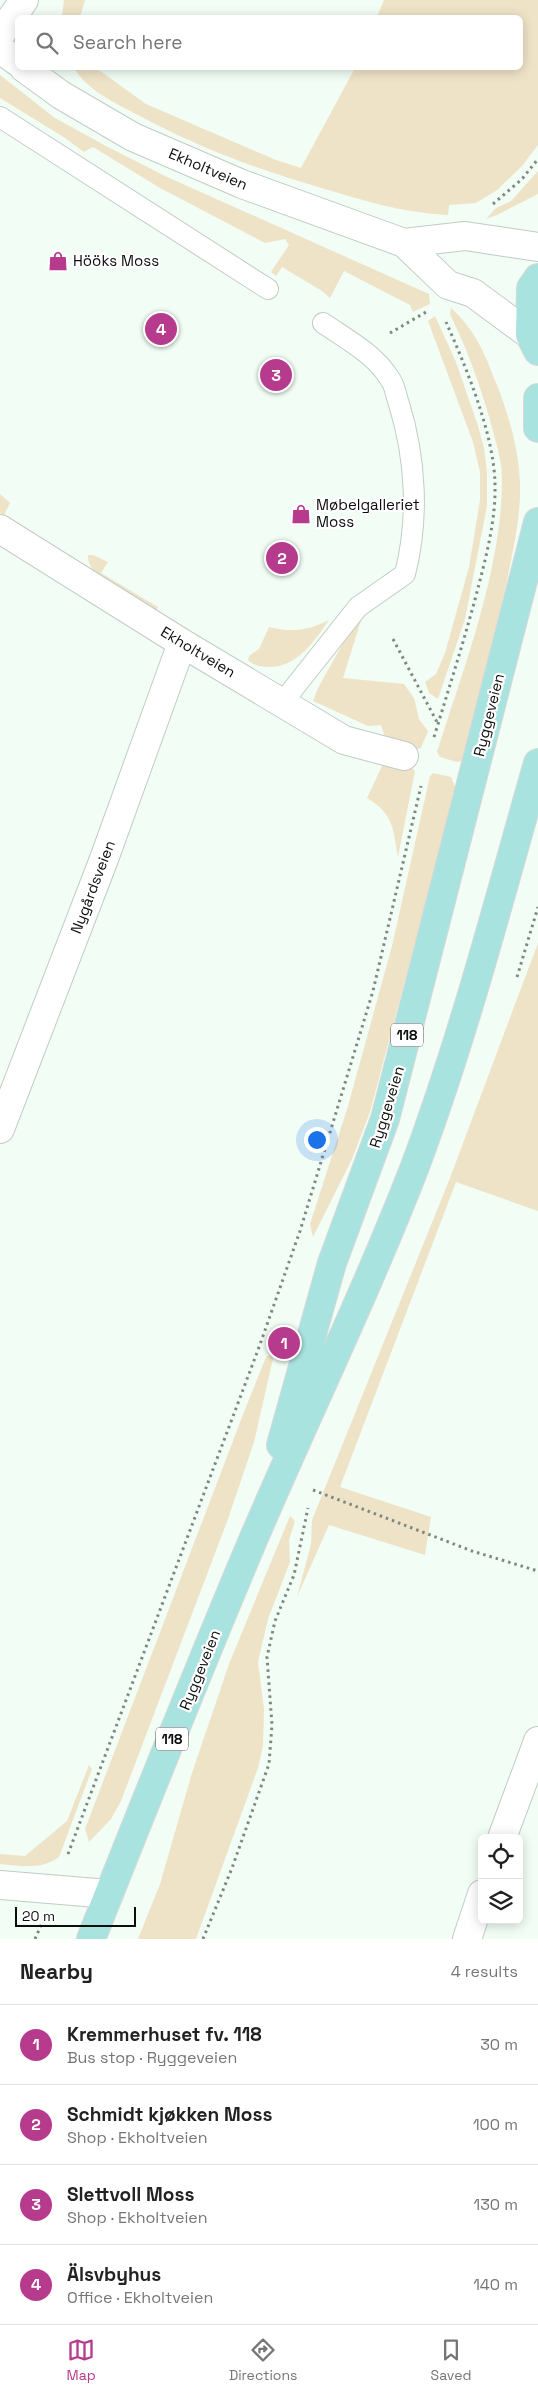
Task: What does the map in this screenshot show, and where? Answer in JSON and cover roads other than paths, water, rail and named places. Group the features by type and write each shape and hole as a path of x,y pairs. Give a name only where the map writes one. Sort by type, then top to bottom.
{"main road":[{"path":"534,343 531,288 538,278"},
{"path":"538,398 538,428"},
{"name":"Ryggeveien","path":"253,1540 332,1263 385,1119 538,522"},
{"name":"Ryggeveien","path":"91,1939 253,1540 354,1315 414,1168 450,1065 500,904 538,763"}],"street":[{"path":"0,35 24,0"},
{"path":"0,49 15,60"},
{"name":"Ekholtveien","path":"27,70 60,95 133,137 242,184 404,244 448,285 473,293 534,343"},
{"name":"Ekholtveien","path":"404,244 465,236 538,247"},
{"name":"Ekholtveien","path":"0,529 182,643 344,740 404,756"},
{"name":"Nygårdsveien","path":"0,1129 100,868 182,643"},
{"path":"503,1834 538,1741"},
{"path":"0,1885 109,1894"},
{"path":"467,1939 478,1906"}],"lane":[{"path":"0,117 268,289"},
{"path":"282,703 358,607 405,574 412,543 414,490 407,431 391,379 366,353 322,323"}],"place":[{"name":"Hööks Moss","path":"58,261"},
{"name":"Älsvbyhus","path":"161,329"},
{"name":"Slettvoll Moss","path":"276,375"},
{"name":"Møbelgalleriet Moss","path":"301,514"},
{"name":"Schmidt kjøkken Moss","path":"282,558"},
{"name":"Kremmerhuset fv. 118","path":"284,1343"}]}
